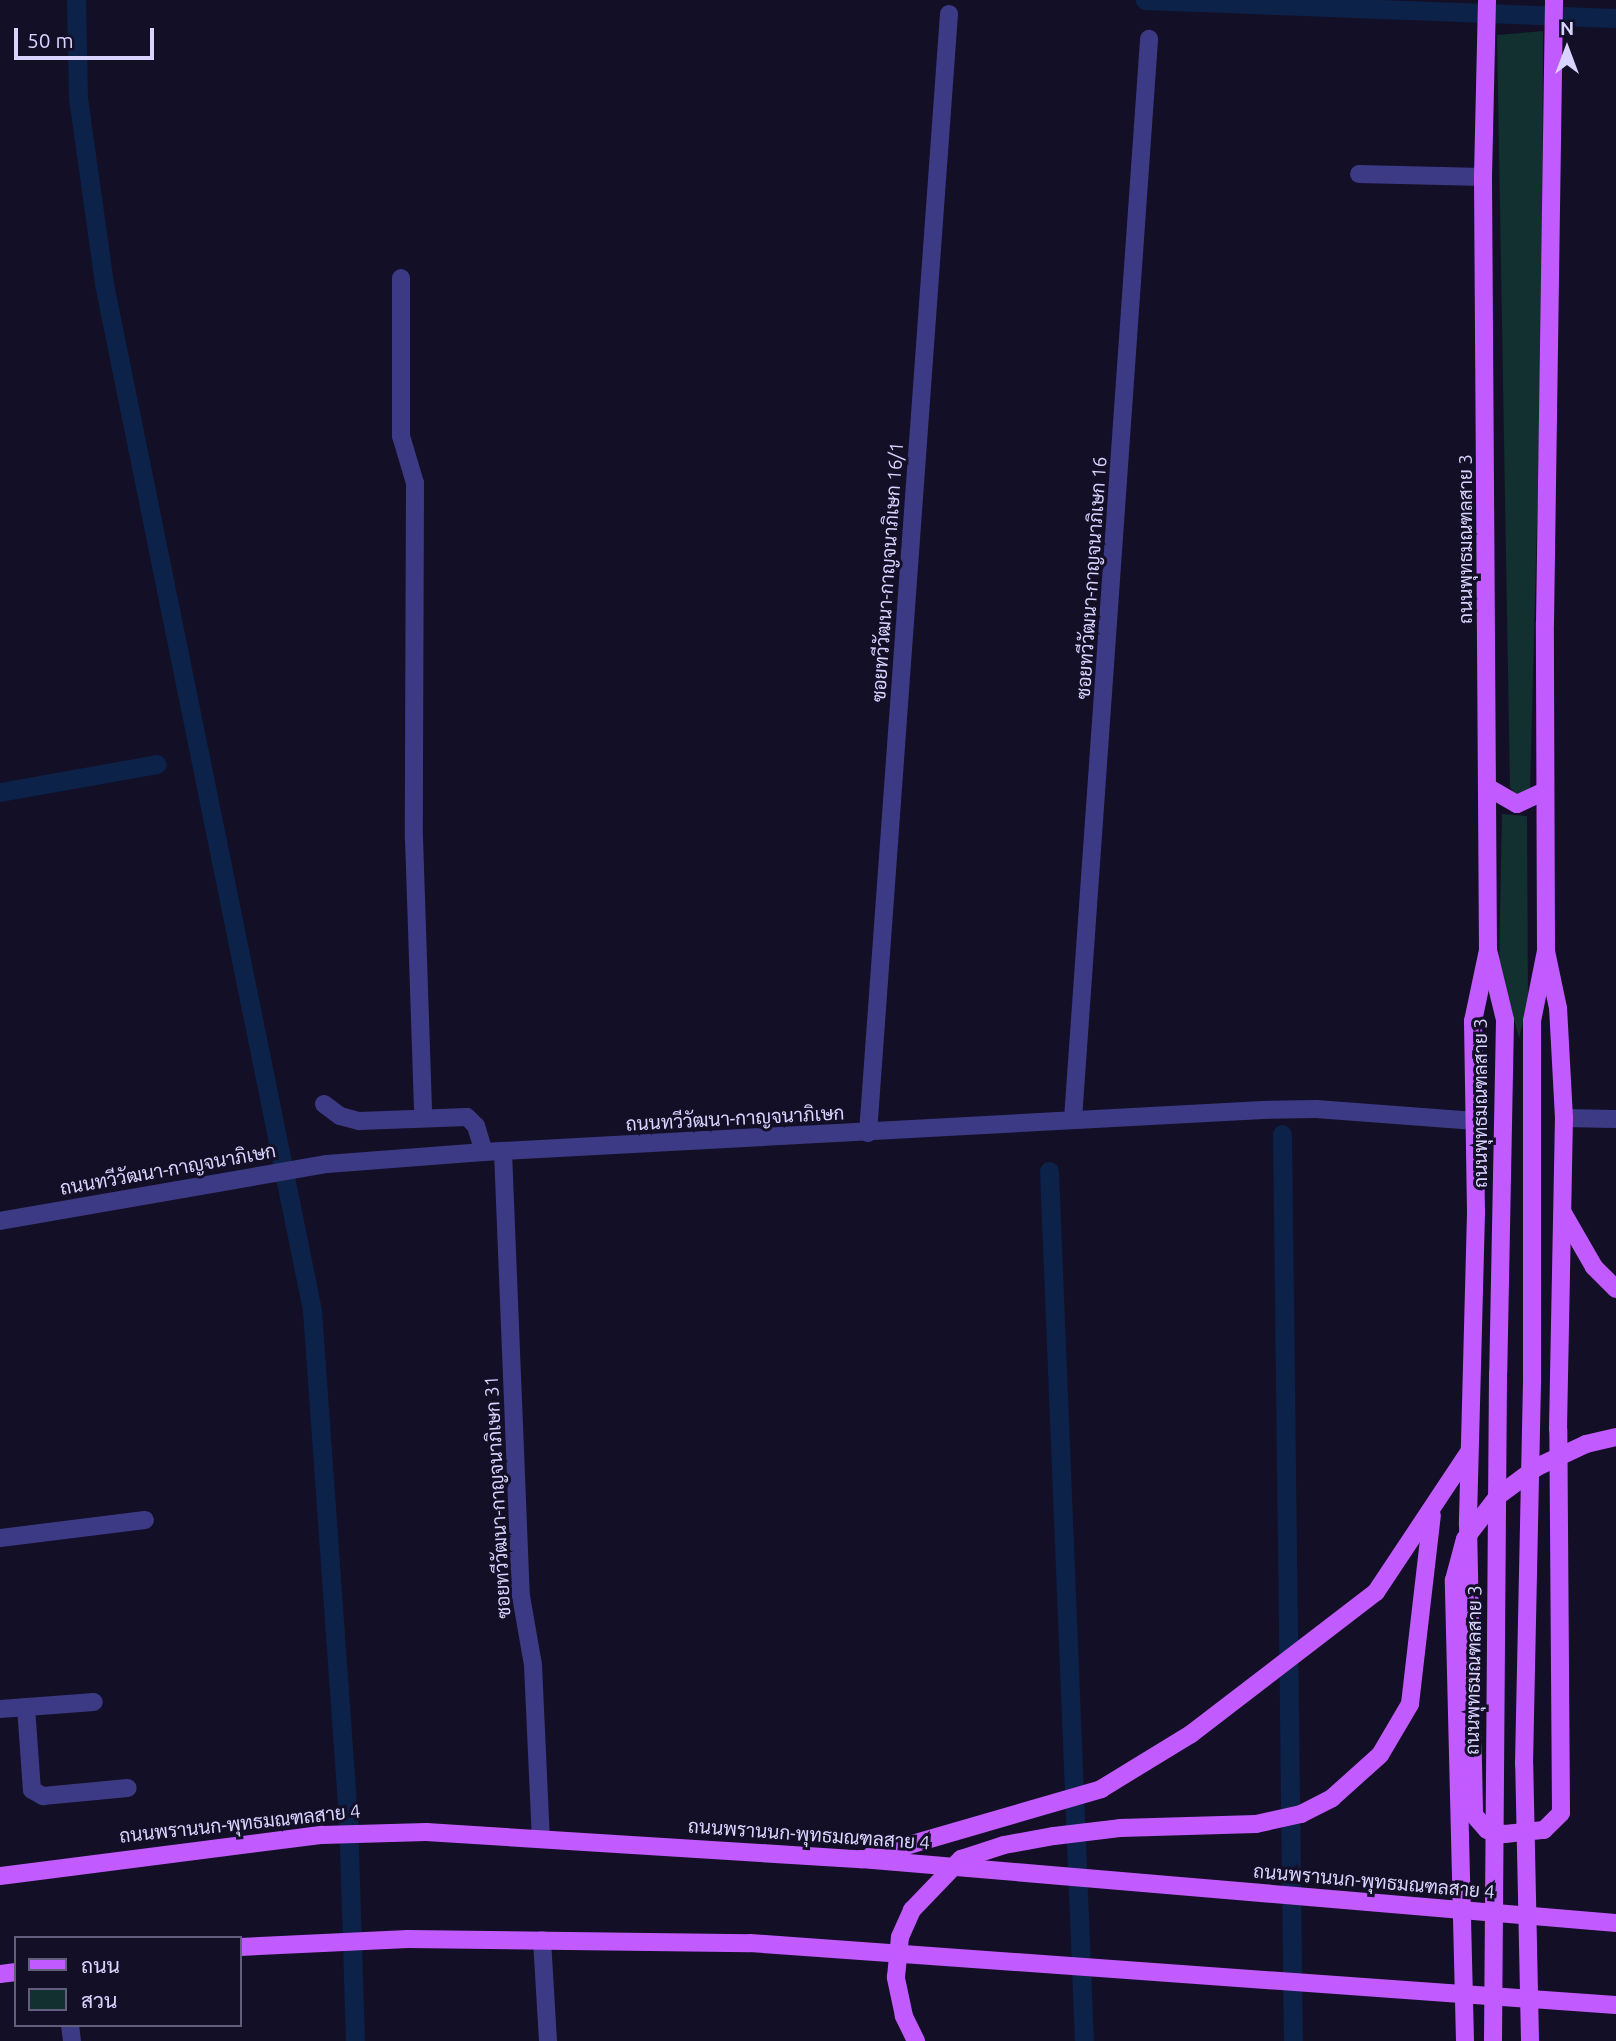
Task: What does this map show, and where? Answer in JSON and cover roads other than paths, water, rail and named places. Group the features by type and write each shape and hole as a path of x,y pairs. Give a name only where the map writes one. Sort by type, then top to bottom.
{"main road":[{"name":"ถนนพุทธมณฑลสาย 3","path":"1487,0 1483,177 1488,950 1505,1020 1493,2041"},
{"path":"1488,950 1473,1021 1476,1121 1469,1451 1474,1815 1487,1830 1527,1834 1544,1830 1561,1813 1558,1429 1564,1118 1558,1009 1546,951 1545,791 1554,0"},
{"path":"1489,788 1517,804 1545,791"},
{"path":"1530,2041 1524,1764 1532,1377 1532,1021 1546,951"},
{"path":"1563,1213 1594,1267 1616,1289"},
{"path":"1465,2041 1454,1580 1465,1539 1498,1496 1537,1467 1586,1444 1616,1437"},
{"path":"861,1859 1101,1789 1191,1734 1376,1592 1433,1510 1469,1451"},
{"path":"916,2041 904,2016 896,1977 900,1937 912,1910 961,1859 1004,1845 1054,1836 1120,1828 1256,1824 1301,1814 1332,1798 1380,1755 1410,1704 1433,1510"},
{"name":"ถนนพรานนก-พุทธมณฑลสาย 4","path":"0,1876 322,1835 399,1831 861,1859 1616,1923"},
{"path":"242,1947 321,1940 408,1939 750,1943 1616,2005"}],"street":[{"name":"ซอยทวีวัฒนา-กาญจนาภิเษก 16/1","path":"868,1133 949,14"},
{"name":"ซอยทวีวัฒนา-กาญจนาภิเษก 16","path":"1073,1119 1149,39"},
{"path":"1359,174 1483,177"},
{"path":"401,278 401,436 415,483 414,838 424,1116"},
{"path":"324,1104 340,1116 359,1121 424,1116 467,1117 476,1126 484,1152"},
{"name":"ถนนทวีวัฒนา-กาญจนาภิเษก","path":"0,1221 327,1164 484,1152 868,1133 1073,1119 1316,1109 1476,1121"},
{"path":"1564,1118 1616,1119"},
{"name":"ซอยทวีวัฒนา-กาญจนาภิเษก 31","path":"503,1152 517,1530 521,1596 533,1665 541,1839"},
{"path":"0,1538 145,1520"},
{"path":"0,1709 94,1702"},
{"path":"26,1707 32,1790 43,1796 128,1788"},
{"path":"542,1941 548,2041"}],"waterway":[{"path":"76,0 78,98 104,284 312,1310 348,1818 355,2041"},
{"path":"1145,0 1616,18"},
{"path":"0,792 157,764"},
{"path":"1282,1134 1293,2041"},
{"path":"1049,1171 1084,2041"}]}
